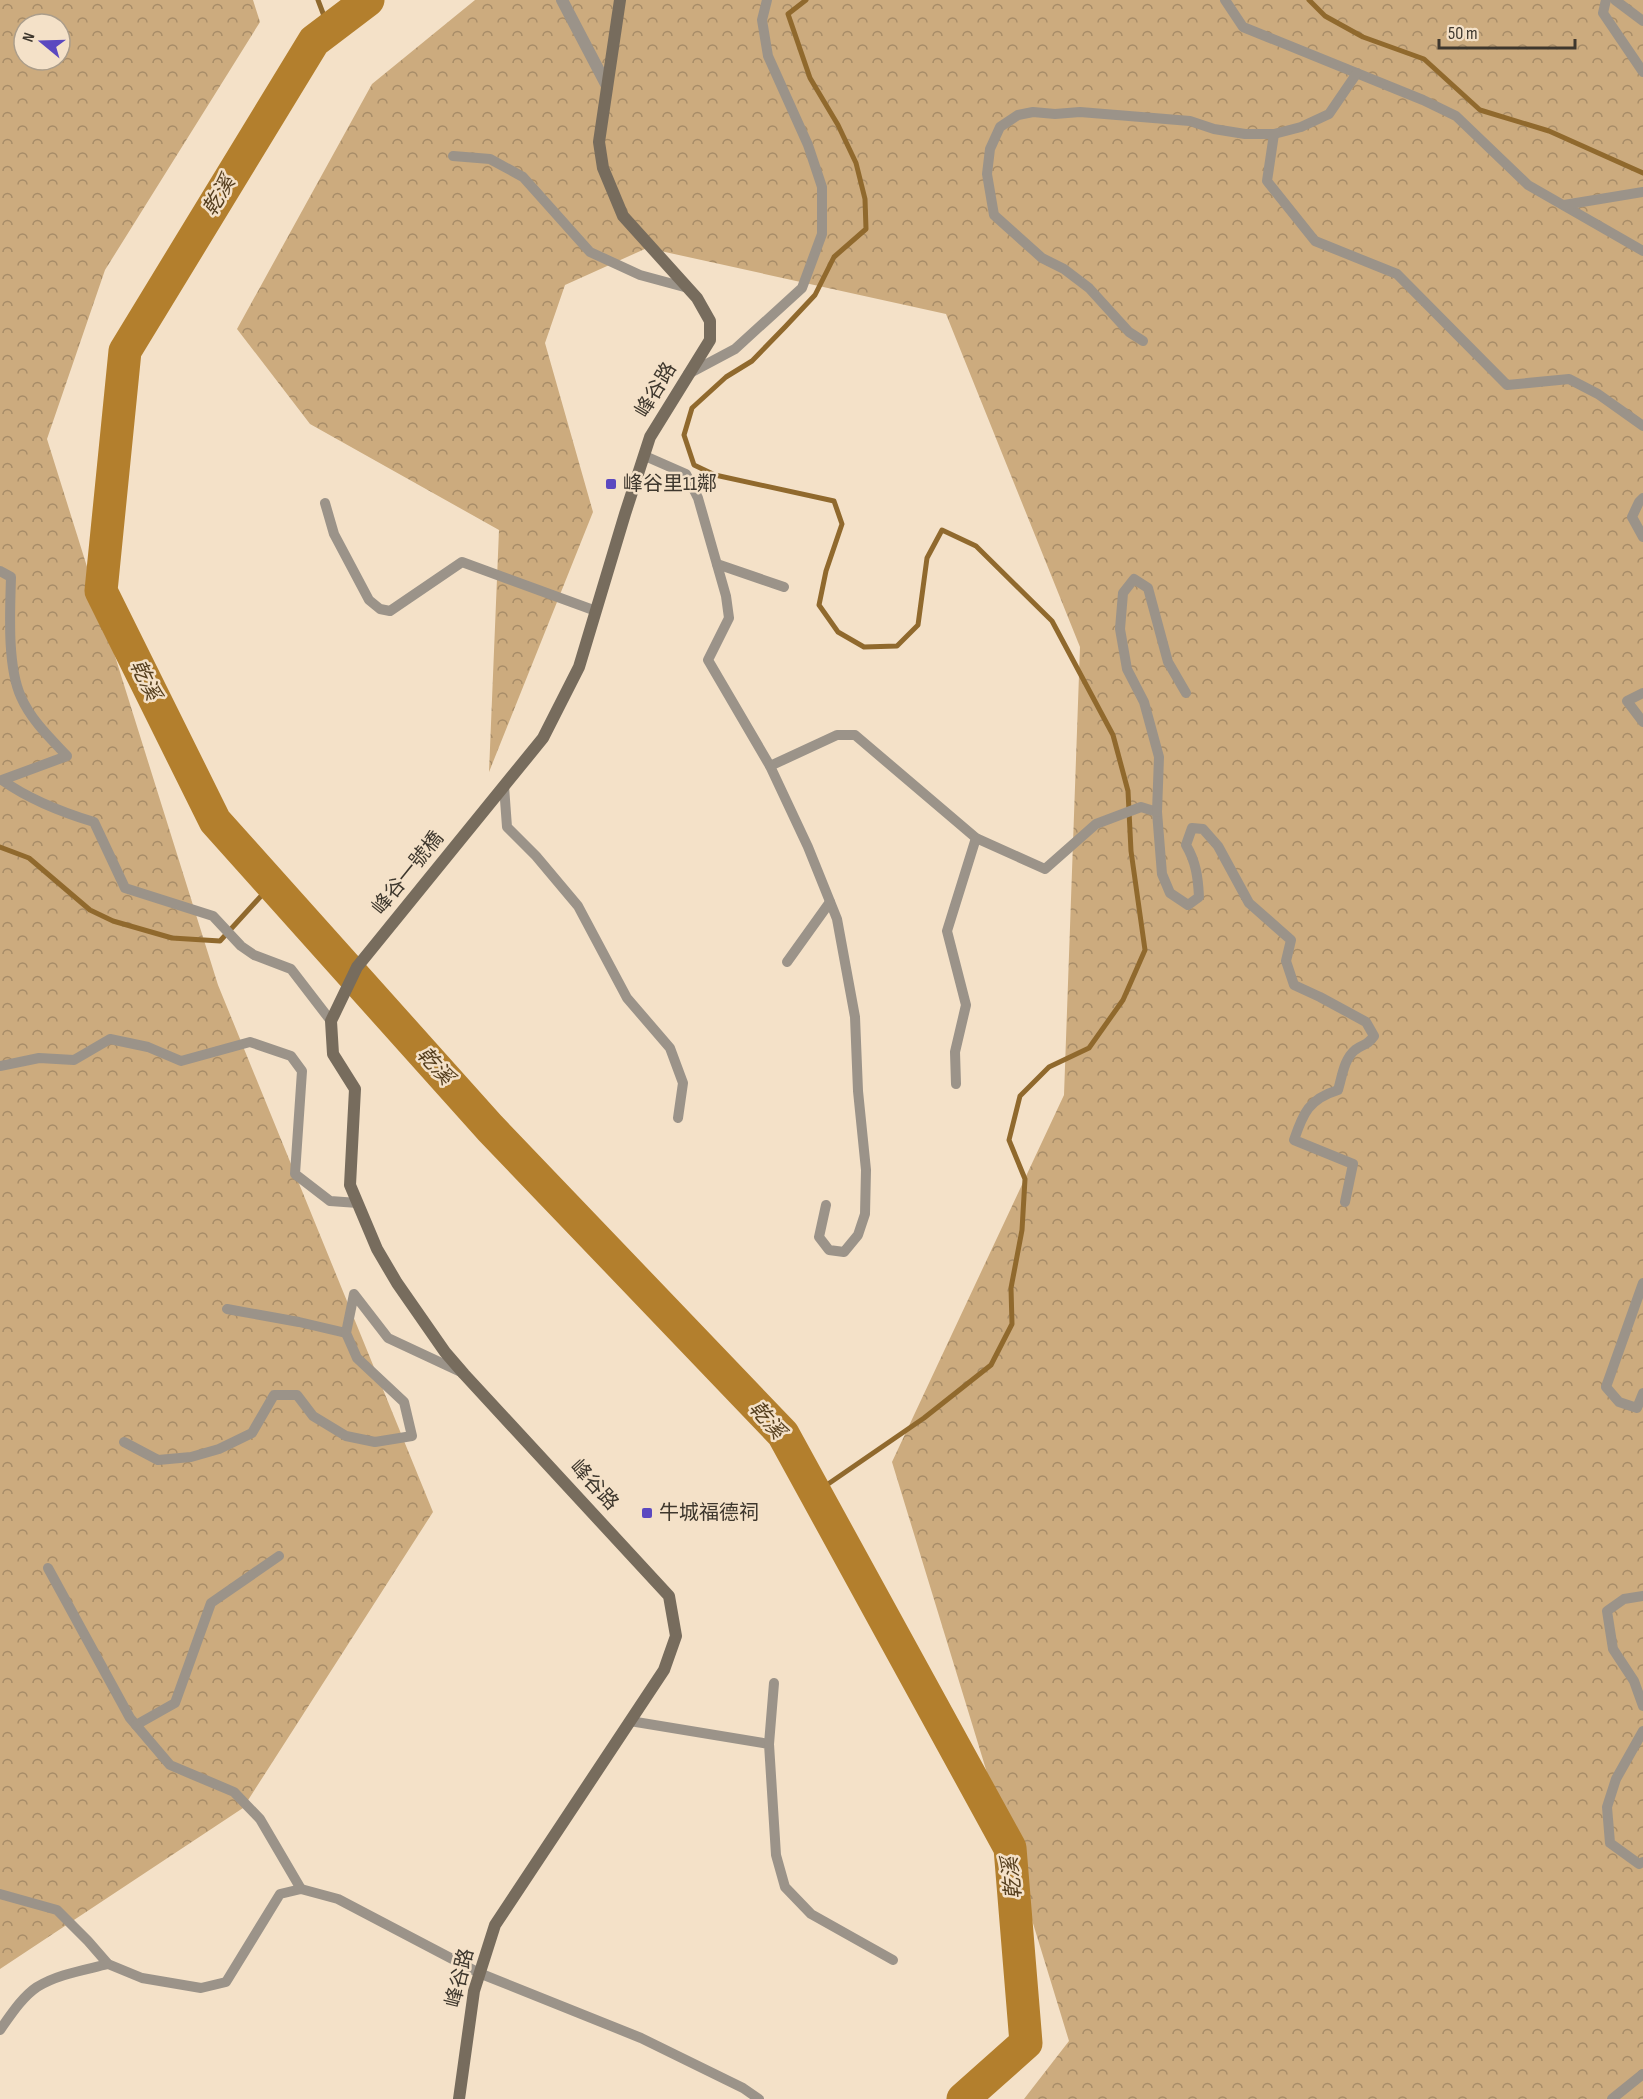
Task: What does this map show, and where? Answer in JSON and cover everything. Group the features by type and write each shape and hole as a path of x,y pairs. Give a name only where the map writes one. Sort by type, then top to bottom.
{"street":[{"path":"562,0 607,86"},
{"name":"峰谷路","path":"489,804 543,738 579,667 650,437 710,340 710,321 697,298 623,216 603,168 598,142 620,0"},
{"name":"峰谷一號橋","path":"357,967 489,804"},
{"name":"峰谷路","path":"357,967 331,1021 333,1054 355,1089 350,1185 377,1249 397,1283 464,1374 669,1596 676,1636 664,1670 495,1925 474,1991 459,2099"}],"lane":[{"path":"688,374 735,349 801,288 822,234 822,187 808,146 768,57 762,20 767,0"},
{"path":"1225,0 1243,27 1423,100 1456,116 1528,185 1643,251"},
{"path":"1606,0 1603,13 1643,72"},
{"path":"1615,0 1643,21"},
{"path":"1143,341 1128,332 1089,288 1064,269 1042,258 994,215 987,174 990,149 1000,127 1018,115 1033,112 1055,114 1080,112 1190,121 1214,129 1245,134 1274,134 1301,127 1329,114 1357,73"},
{"path":"1274,134 1267,181 1315,241 1397,274 1508,385 1569,379 1598,394 1643,426"},
{"path":"453,156 490,159 523,177 591,252 640,275 688,288"},
{"path":"1564,205 1643,192"},
{"path":"645,456 686,474 698,498 726,596 729,618 708,660 770,766 808,847 837,919 855,1017 858,1090 866,1170 865,1214 858,1234 844,1252 829,1250 819,1237 826,1205"},
{"path":"1643,498 1632,517 1643,537"},
{"path":"325,503 334,534 369,600 380,609 390,611 462,562 596,611"},
{"path":"717,564 784,587"},
{"path":"0,571 11,577 5,592 13,671 21,698 41,728 67,756 1,780"},
{"path":"1186,693 1168,662 1148,588 1134,579 1123,593 1120,629 1127,669 1144,702 1159,757 1157,812 1162,874 1170,893 1188,905 1199,897 1198,874 1186,845 1192,828 1203,829 1218,846 1248,903 1291,940 1286,961 1294,985 1366,1023 1374,1036 1368,1044 1355,1050 1346,1063 1338,1090 1322,1095 1309,1105 1294,1140 1353,1164 1345,1202"},
{"path":"1643,693 1627,701 1643,722"},
{"path":"770,766 837,735 855,735 976,838 1045,869 1096,824 1141,807 1157,812"},
{"path":"1,780 59,811 94,822 125,888 213,916 236,941 254,955 291,969 331,1021"},
{"path":"504,786 507,827 536,856 578,906 627,998 670,1048 683,1083 678,1118"},
{"path":"956,1084 955,1052 966,1005 947,931 976,838"},
{"path":"787,962 830,903"},
{"path":"0,1066 39,1058 74,1060 110,1039 148,1047 181,1061 250,1042 291,1056 302,1071 295,1174 330,1202 358,1203"},
{"path":"1643,1283 1606,1387 1619,1402 1637,1408 1643,1393"},
{"path":"124,1442 158,1460 191,1457 219,1449 252,1433 274,1395 297,1395 313,1416 346,1436 375,1442 411,1436 404,1402 357,1358 346,1333 354,1294 388,1338 464,1374"},
{"path":"227,1309 346,1333"},
{"path":"136,1725 175,1703 211,1603 279,1556"},
{"path":"48,1568 101,1669 130,1718 170,1765 234,1792 260,1819 301,1889"},
{"path":"1643,1596 1624,1599 1606,1611 1613,1649 1634,1681 1643,1706"},
{"path":"774,1683 769,1744 776,1855 784,1887 811,1914 893,1960"},
{"path":"630,1721 769,1744"},
{"path":"1643,1731 1616,1779 1607,1807 1610,1843 1639,1863 1643,1863"},
{"path":"0,1894 57,1910 108,1964 142,1978 201,1988 226,1982 280,1894 301,1889 338,1899 479,1973 641,2038 743,2088 759,2099"},
{"path":"0,2030 36,1988 66,1975 108,1964"},
{"path":"1612,2099 1643,2074"}],"green space":[{"path":"0,0 253,0 260,22 105,270 47,439 218,985 433,1512 243,1808 0,1969"},
{"path":"475,0 1643,0 1643,2099 1024,2099 1069,2041 892,1462 1064,1095 1080,647 946,314 647,248 565,285 545,343 593,512 489,772 499,530 310,424 237,329 372,84"}],"waterway":[{"path":"318,0 329,29"},
{"name":"乾溪","path":"368,0 314,41 125,351 101,591 215,821 490,1128 783,1434 1010,1848 1026,2043 963,2099"},
{"path":"806,0 788,14 810,78 838,125 856,163 865,199 866,229 834,257 815,295 752,361 726,377 692,408 684,435 694,465 715,475 834,501 842,524 826,571 819,605 838,632 864,647 897,646 918,625 927,558 942,530 976,546 1052,621 1113,735 1128,791 1131,851 1145,950 1123,1000 1089,1048 1049,1067 1020,1096 1009,1140 1025,1179 1022,1230 1011,1288 1012,1324 991,1365 924,1418 815,1493"},
{"path":"1309,0 1325,16 1363,37 1424,59 1480,110 1549,131 1643,173"},
{"path":"0,847 29,858 90,910 113,921 172,938 220,941 272,884"}],"place":[{"name":"峰谷里11鄰","path":"611,484"},
{"name":"牛城福德祠","path":"647,1513"}]}
